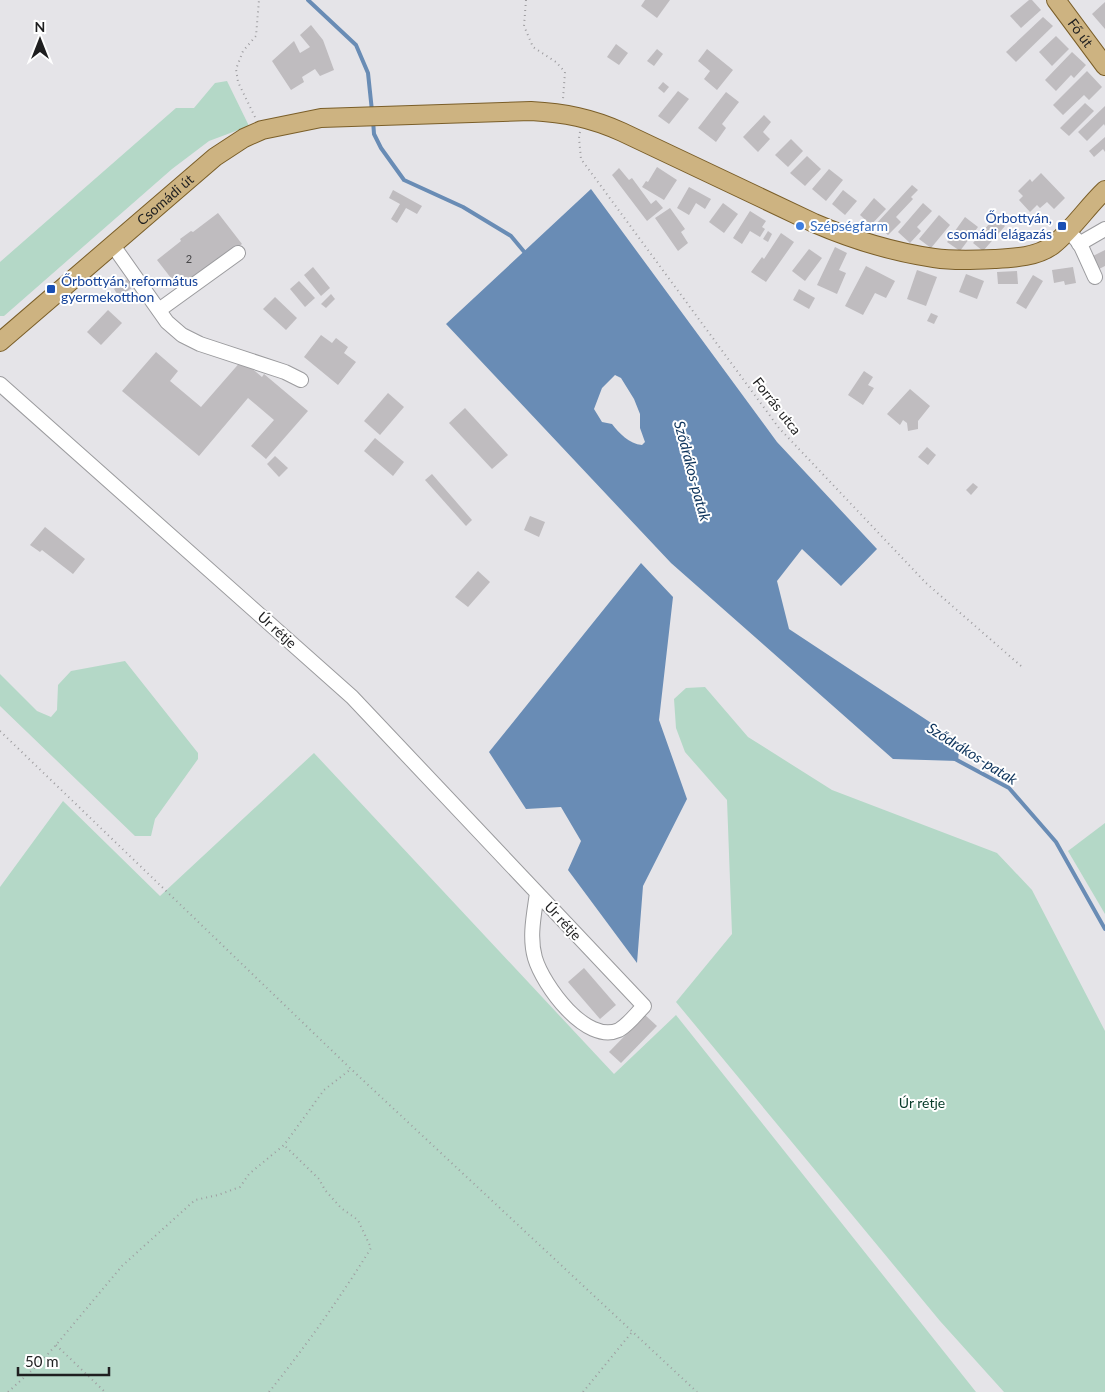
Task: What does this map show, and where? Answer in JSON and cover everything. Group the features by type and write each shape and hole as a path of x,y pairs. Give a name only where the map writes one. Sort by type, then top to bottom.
{"main road":[{"name":"Fő út","path":"1056,0 1105,66"},
{"name":"Csomádi út","path":"0,342 215,157 244,138 262,130 321,118 531,111 584,117 601,122 845,237 934,258 966,260 1032,255 1052,246 1073,224"},
{"path":"1073,224 1105,190"},
{"path":"1073,224 1099,210 1105,203"}],"street":[{"path":"1073,224 1079,244 1095,276"},
{"path":"1079,244 1105,229"},
{"path":"112,244 167,322 182,335 200,344 285,372 301,380"},
{"path":"159,310 238,253"},
{"name":"Úr rétje","path":"0,384 352,697 644,1006 629,1023 618,1030 604,1032 593,1030 577,1020 546,983 535,958 532,937 537,893"}],"path":[{"path":"259,0 256,36 243,51 236,69 238,82 262,130"},
{"path":"526,0 524,26 533,47 556,62 566,72 562,113"},
{"name":"Forrás utca","path":"584,117 579,138 581,159 779,428 926,583 1021,666"},
{"path":"0,731 351,1068 697,1392"},
{"path":"8,1392 40,1363 122,1266 195,1200 218,1195 240,1187 249,1174 284,1145 324,1090 351,1068"},
{"path":"270,1392 339,1299 371,1248 358,1220 341,1208 325,1190 319,1179 284,1145"},
{"path":"583,1392 633,1331"},
{"path":"56,1345 104,1392"}],"green space":[{"path":"227,81 249,126 209,141 172,169 4,316 0,316 0,262 176,108 194,108 215,83"},
{"path":"125,661 198,753 198,759 155,819 151,836 135,836 0,706 0,674 37,711 51,717 57,710 58,685 71,671"},
{"name":"Úr rétje","path":"705,687 748,737 832,790 997,853 1032,890 1105,1031 1105,1392 1004,1392 940,1321 676,1002 732,934 727,800 685,752 676,728 674,699 686,688"},
{"path":"314,753 614,1074 676,1015 976,1392 0,1392 0,887 63,801 160,896"},
{"path":"1105,823 1105,914 1068,851"}],"water":[{"path":"591,189 777,442 877,549 841,586 802,549 777,581 789,629 960,742 958,761 893,759 671,563 446,324","holes":["615,375 621,378 634,399 640,414 640,428 645,442 642,445 629,440 612,424 602,422 594,409 602,388"]},
{"path":"641,563 673,597 659,720 687,799 643,886 637,963 568,870 581,841 561,807 526,809 489,752"}],"building":[{"path":"645,0 670,0 657,18 641,6"},
{"path":"1029,0 1032,0 1041,10 1021,28 1010,16"},
{"path":"1105,2 1105,29 1092,14"},
{"path":"1043,17 1053,26 1016,62 1006,52"},
{"path":"311,25 323,40 334,70 320,76 315,69 302,77 304,82 291,90 272,61 294,41 300,53 310,47 300,35"},
{"path":"1056,36 1069,49 1052,66 1039,52"},
{"path":"616,44 628,53 619,65 607,57"},
{"path":"657,49 663,54 654,66 647,61"},
{"path":"707,49 733,70 717,90 704,79 710,71 698,61"},
{"path":"1072,52 1086,65 1074,78 1071,75 1056,91 1045,80"},
{"path":"1087,71 1102,87 1089,100 1084,95 1063,115 1053,105"},
{"path":"663,82 669,87 664,93 658,88"},
{"path":"678,91 689,99 669,124 658,116"},
{"path":"726,92 739,102 722,124 726,128 716,142 698,128"},
{"path":"1085,103 1094,111 1069,136 1060,128"},
{"path":"1105,106 1105,126 1104,124 1087,141 1078,132"},
{"path":"764,115 771,122 763,132 770,139 758,152 743,137"},
{"path":"1105,137 1105,152 1103,149 1094,157 1089,151"},
{"path":"791,139 803,151 788,167 775,155"},
{"path":"807,156 821,169 805,186 790,173"},
{"path":"657,167 677,180 664,200 642,187 646,181 648,182"},
{"path":"619,168 629,180 632,178 651,204 656,200 663,208 647,221 612,175"},
{"path":"829,169 843,180 826,201 812,189"},
{"path":"1041,173 1065,198 1054,209 1047,202 1040,208 1037,205 1030,212 1019,200 1023,196 1018,191 1030,179 1032,182"},
{"path":"912,185 918,190 911,197 913,199 896,217 901,222 888,235 876,224"},
{"path":"689,187 711,199 705,209 696,203 689,215 677,208"},
{"path":"393,190 422,206 417,214 406,208 397,223 391,219 400,204 389,198"},
{"path":"843,190 857,201 845,215 832,204"},
{"path":"874,198 886,209 871,225 860,215"},
{"path":"723,203 738,214 724,233 709,222"},
{"path":"923,203 932,211 917,227 921,231 910,243 898,232"},
{"path":"670,208 685,229 681,232 688,243 678,251 655,218"},
{"path":"750,211 766,221 762,227 765,229 760,237 750,231 742,244 733,238"},
{"path":"218,213 242,244 181,291 157,260 181,241 180,239 191,231 193,232"},
{"path":"939,215 950,225 931,248 919,239"},
{"path":"965,217 978,227 960,251 947,242"},
{"path":"995,217 1005,226 983,251 973,243"},
{"path":"768,231 772,234 768,242 763,239"},
{"path":"781,233 794,242 766,282 751,272 762,257 764,259"},
{"path":"835,247 847,253 839,270 846,273 837,294 817,285"},
{"path":"809,249 822,258 805,281 792,271"},
{"path":"1105,250 1105,266 1095,271 1089,258"},
{"path":"866,266 895,281 886,298 875,293 863,315 845,306"},
{"path":"313,267 330,288 321,296 304,275"},
{"path":"1073,267 1076,283 1065,285 1064,281 1054,283 1052,270"},
{"path":"917,270 937,277 926,306 907,299"},
{"path":"1017,271 1018,284 998,284 997,272"},
{"path":"966,274 984,281 977,299 959,292"},
{"path":"1033,275 1043,281 1026,309 1016,303"},
{"path":"130,277 136,285 119,297 114,289"},
{"path":"299,281 315,298 305,307 290,289"},
{"path":"799,289 815,298 809,309 793,300"},
{"path":"331,294 335,299 326,308 321,304"},
{"path":"275,297 297,318 286,330 263,309"},
{"path":"108,310 122,323 101,345 87,332"},
{"path":"931,313 938,316 934,324 927,321"},
{"path":"321,335 332,343 336,338 348,347 344,353 356,362 338,385 304,357"},
{"path":"156,352 178,371 170,381 201,407 242,360 262,377 264,374 308,411 266,459 251,446 274,420 248,398 199,456 122,391"},
{"path":"864,371 873,377 868,385 874,388 863,405 848,395"},
{"path":"910,389 930,406 918,421 918,429 908,431 907,423 903,420 900,425 887,414"},
{"path":"388,393 404,407 380,435 364,421"},
{"path":"465,408 508,455 492,469 449,423"},
{"path":"375,438 404,462 393,476 364,451"},
{"path":"927,447 936,455 928,465 918,457"},
{"path":"275,456 288,468 279,477 267,464"},
{"path":"432,474 472,520 466,526 425,480"},
{"path":"973,483 978,487 971,495 966,490"},
{"path":"530,516 545,522 539,537 524,530"},
{"path":"45,527 85,559 73,574 42,550 40,552 30,545"},
{"path":"478,571 490,582 468,607 455,597"},
{"path":"584,968 616,1005 600,1019 568,982"},
{"path":"645,1015 657,1026 621,1063 609,1052"}],"waterway":[{"name":"Sződrákos-patak","path":"308,0 356,45 368,73 372,111"},
{"name":"Sződrákos-patak","path":"373,120 374,134 381,148 404,180 463,207 511,236 526,254"},
{"name":"Sződrákos-patak","path":"955,759 1009,788 1056,842 1105,929"}],"place":[{"name":"Szépségfarm","path":"800,226"},
{"name":"Őrbottyán, csomádi elágazás","path":"1062,226"},
{"name":"Őrbottyán, református gyermekotthon","path":"51,289"}]}
